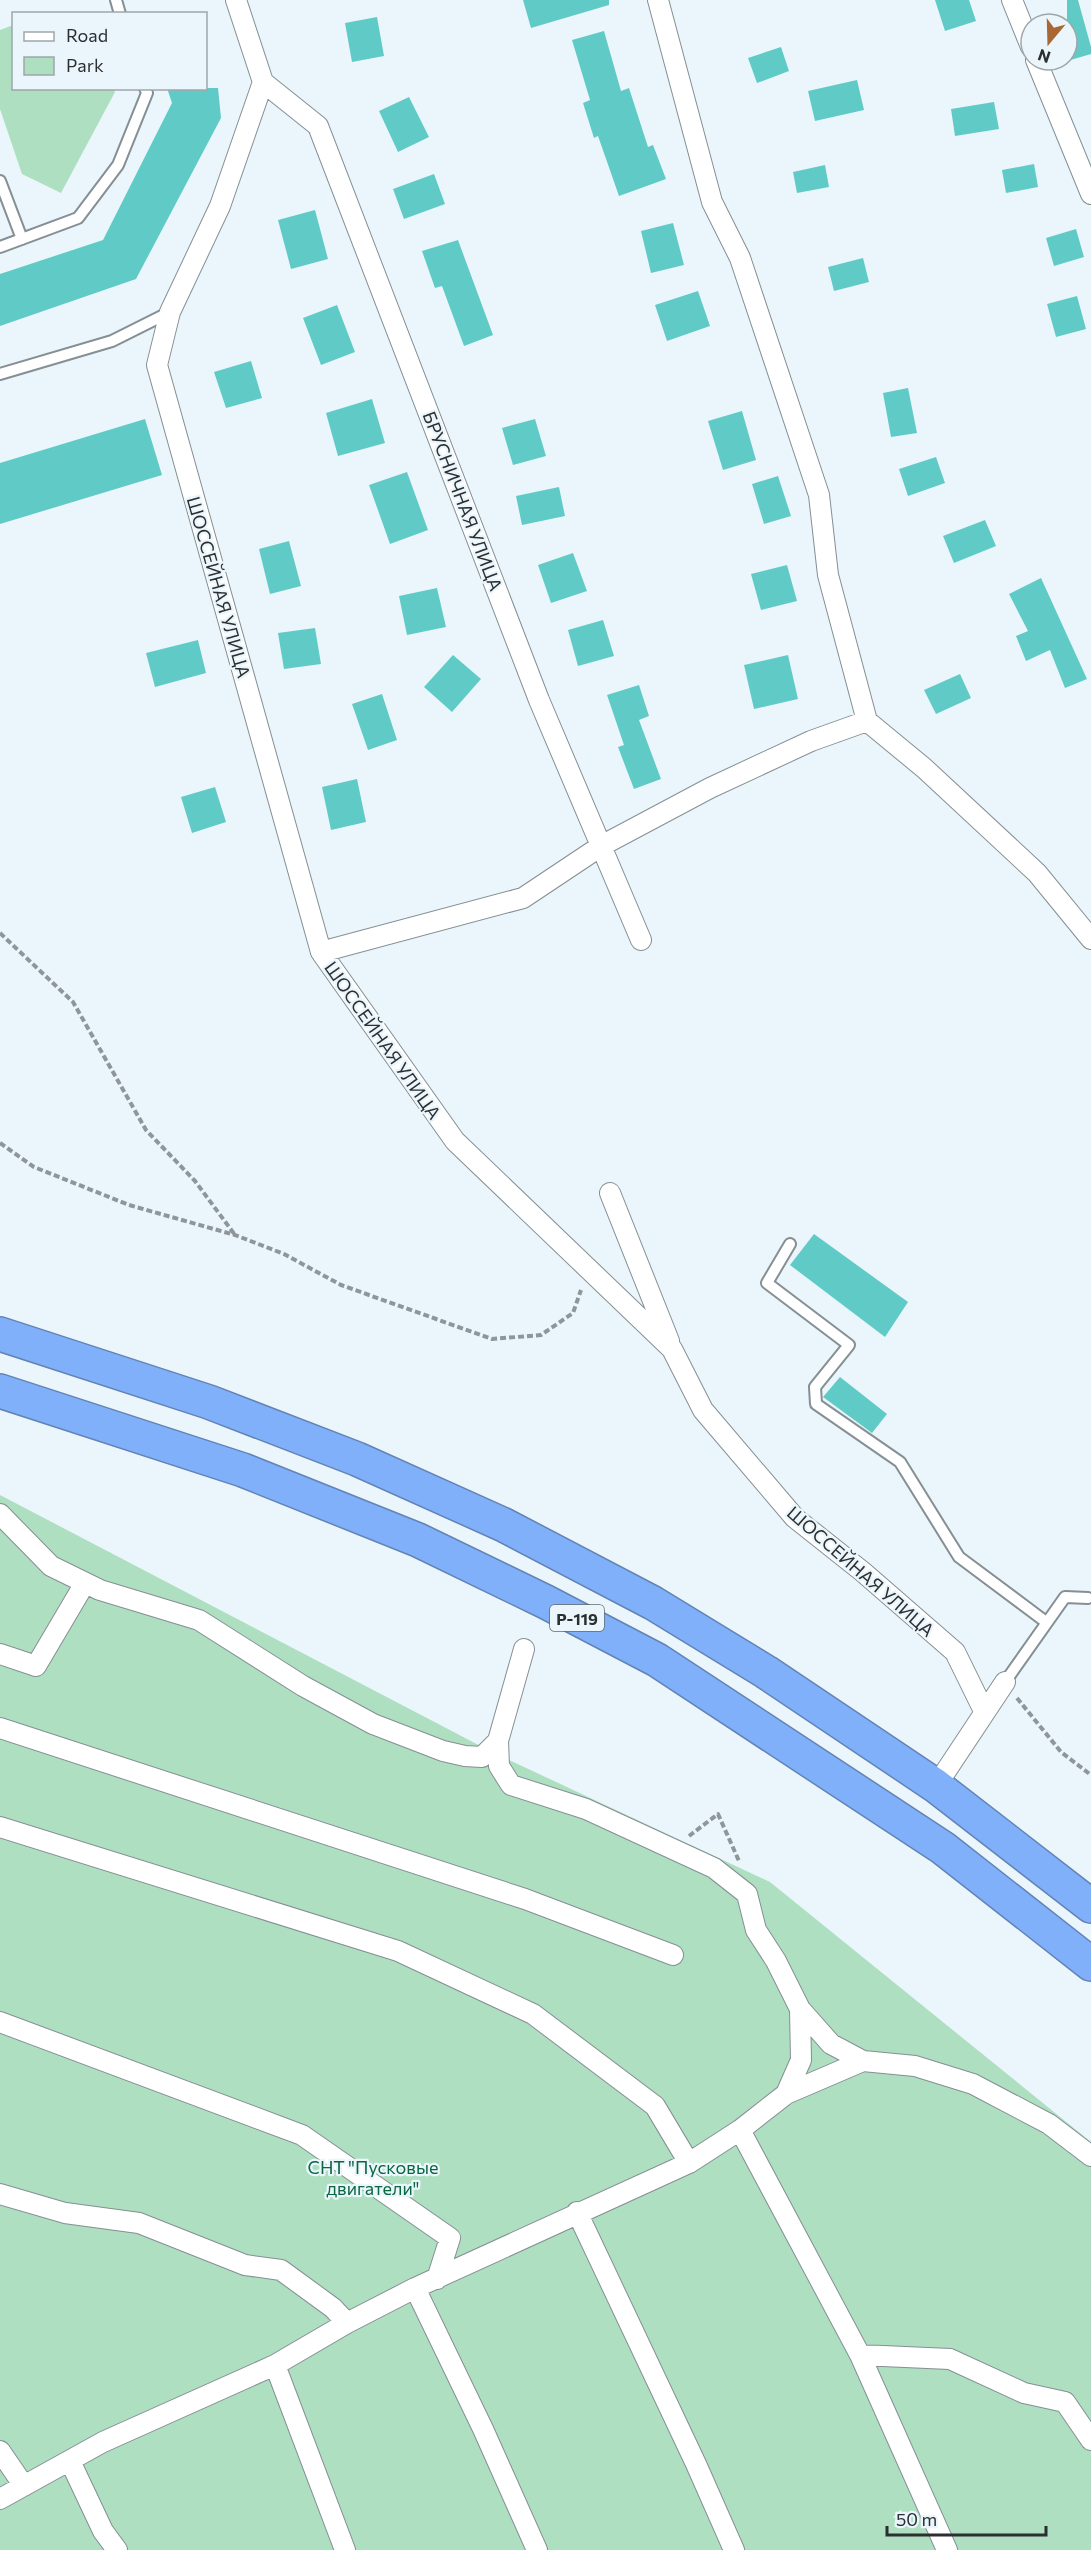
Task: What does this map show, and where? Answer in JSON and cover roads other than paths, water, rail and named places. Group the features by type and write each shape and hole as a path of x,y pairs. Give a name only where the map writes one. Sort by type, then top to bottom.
{"highway":[{"name":"Р-119","path":"0,1334 230,1410 357,1459 504,1525 653,1603 766,1672 936,1786 1091,1906"},
{"name":"Р-119","path":"0,1391 243,1470 396,1531 607,1634 667,1666 943,1848 1091,1964"}],"street":[{"path":"236,0 262,82"},
{"path":"658,0 711,202 740,258 819,495 828,574 867,722 924,768 1037,873 1091,939"},
{"path":"1012,0 1019,17"},
{"path":"1041,72 1091,192"},
{"name":"ШОССЕЙНАЯ УЛИЦА","path":"262,82 220,206 170,312 157,365 321,952 455,1141 672,1349 704,1410 795,1518 863,1572 955,1652 984,1711"},
{"name":"БРУСНИЧНАЯ УЛИЦА","path":"262,82 318,126 539,700 641,940"},
{"path":"321,952 523,898 601,846 721,784 811,741 867,722"},
{"path":"610,1193 672,1349"},
{"path":"0,1514 51,1566 100,1590 199,1620 303,1686 373,1724 443,1751 465,1756 482,1757 498,1742"},
{"path":"0,1654 36,1666 85,1583"},
{"path":"524,1649 498,1742 499,1766 511,1785 586,1809 714,1868 747,1894 756,1930 776,1961 800,2009 831,2044 863,2061 915,2066 974,2084 1049,2124 1091,2156"},
{"path":"936,1786 1005,1682"},
{"path":"0,1728 525,1899 673,1955"},
{"path":"0,1827 398,1951 533,2014 655,2106 689,2163"},
{"path":"786,2094 801,2060 800,2009"},
{"path":"0,2022 302,2134 450,2238 437,2279"},
{"path":"0,2499 103,2442 275,2365 347,2323 415,2288 689,2163 740,2130 786,2094 863,2061"},
{"path":"740,2130 860,2355 946,2550"},
{"path":"0,2194 65,2213 139,2223 245,2265 281,2270 333,2308 347,2323"},
{"path":"578,2212 734,2550"},
{"path":"415,2288 483,2429 537,2550"},
{"path":"860,2355 950,2359 1024,2393 1065,2402 1091,2440"},
{"path":"275,2365 345,2550"},
{"path":"0,2451 24,2486"},
{"path":"70,2461 103,2531 117,2550"}],"lane":[{"path":"0,247 78,218 118,165 147,93 146,90"},
{"path":"0,181 22,239"},
{"path":"0,374 112,342 170,312"},
{"path":"790,1244 767,1283 849,1345 815,1387 816,1404 900,1462 959,1557 1046,1622"},
{"path":"1005,1682 1065,1597 1088,1598"}],"park label":[{"name":"СНТ \"Пусковые двигатели\"","path":"373,2177"}]}
